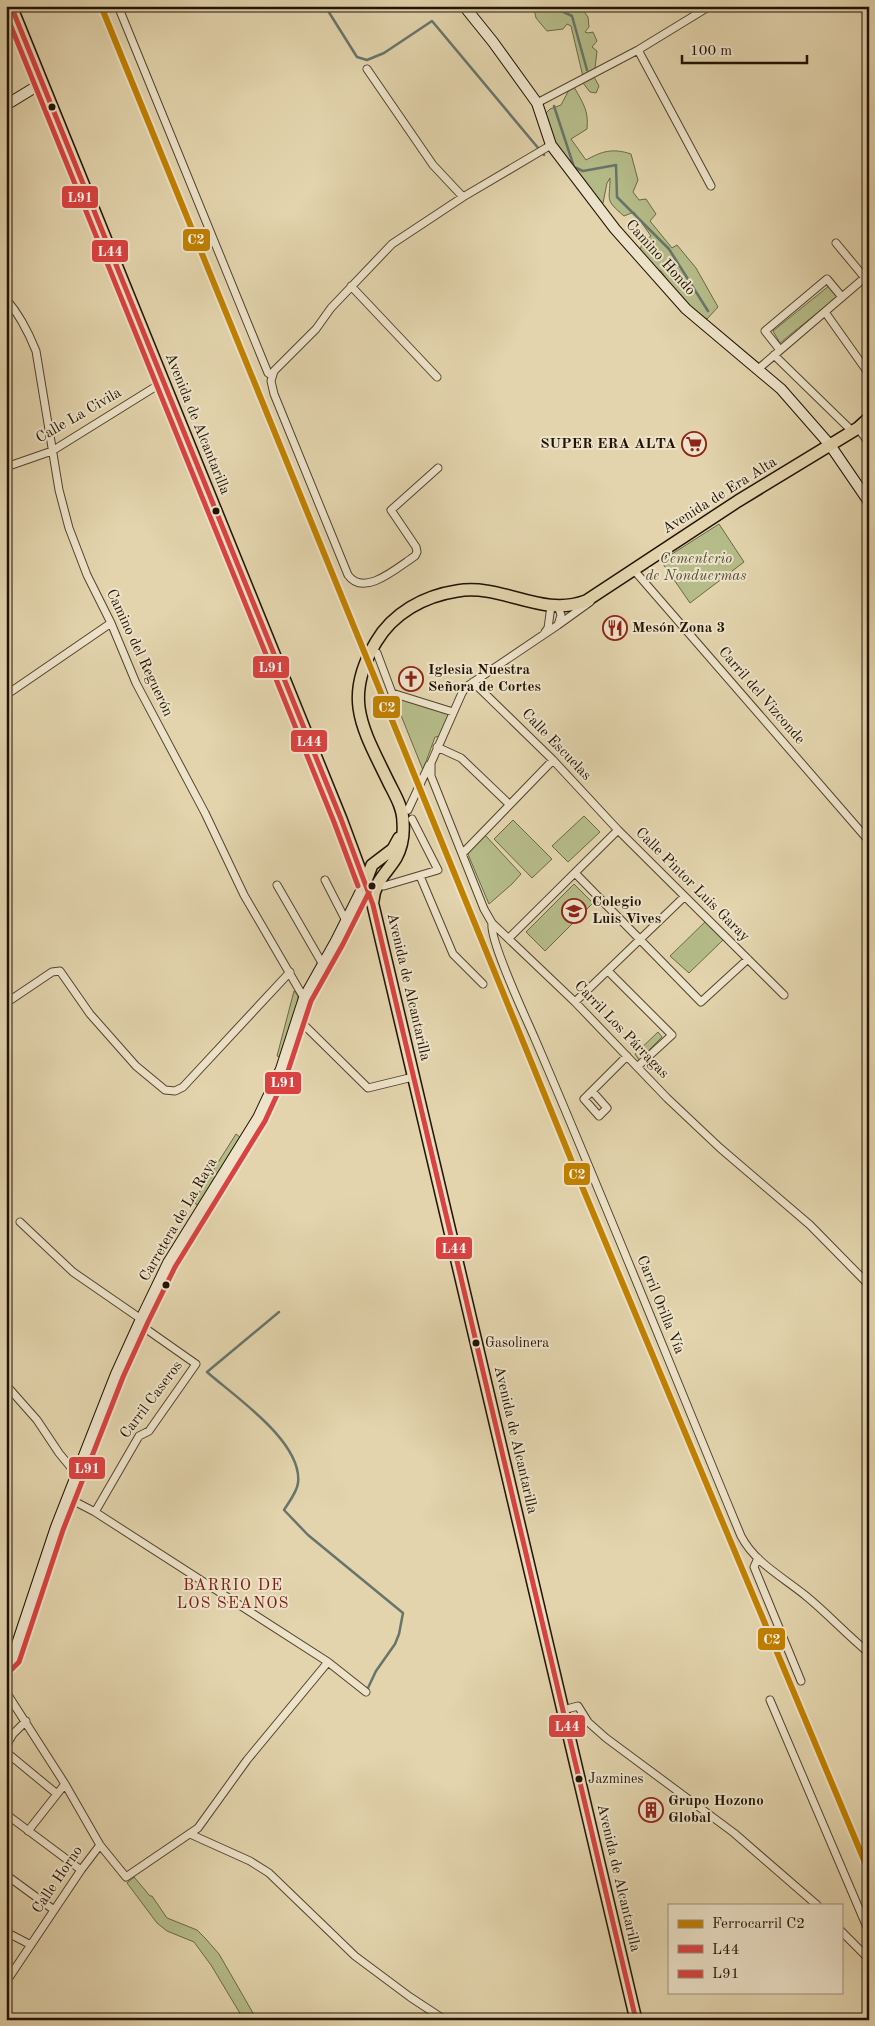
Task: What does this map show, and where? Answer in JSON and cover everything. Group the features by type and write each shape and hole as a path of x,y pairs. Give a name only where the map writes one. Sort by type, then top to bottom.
{"main road":[{"name":"Avenida de Alcantarilla","path":"10,6 353,850 370,884 373,905 413,1077 636,2020"},
{"name":"Camino Hondo","path":"464,6 493,42 536,103 544,149 686,309 781,389 830,446 869,502"},
{"path":"6,104 42,83"},
{"name":"Avenida de Era Alta","path":"370,884 383,874 399,851 408,823 365,733 358,706 360,676 366,659 381,634 396,618 414,605 458,590 489,590 533,604 555,606 579,603 594,597 633,569 738,501 855,430 869,418"},
{"path":"370,884 371,867 375,861 393,849 408,823"},
{"path":"353,850 364,860 375,861"},
{"name":"Carretera de La Raya","path":"6,1665 12,1659 68,1498 116,1374 140,1322 168,1263 258,1118 281,1069 304,998 346,921 370,884"}],"street":[{"path":"118,6 268,373 272,376"},
{"path":"536,103 638,50 710,6"},
{"path":"638,50 710,186"},
{"path":"367,69 433,164 463,197"},
{"path":"438,468 391,510 416,548 418,552 415,556 373,583 366,585 353,581 348,575 274,394 271,384 272,376 280,364 316,329 331,308 392,244 463,197 544,149"},
{"path":"757,370 867,276 836,243"},
{"path":"842,297 827,279 765,331 777,353 869,443"},
{"path":"352,286 437,377"},
{"name":"Camino del Reguerón","path":"6,300 17,312 28,331 36,351 52,451 69,528 87,575 111,623 136,682 205,813 244,895 304,998"},
{"path":"825,312 869,374"},
{"name":"Calle La Civila","path":"6,467 52,451 163,382"},
{"name":"Carril del Vizconde","path":"633,569 869,841"},
{"path":"408,810 462,693 473,682 585,607 594,597"},
{"path":"555,606 561,615 558,625"},
{"path":"545,633 555,606"},
{"path":"6,695 111,623"},
{"path":"377,653 392,693 453,712"},
{"name":"Calle Escuelas","path":"473,682 553,760 618,830"},
{"path":"437,747 461,758 509,804"},
{"path":"463,853 553,760"},
{"name":"Carril Los Párragas","path":"431,763 431,776 484,909 492,923 510,938 575,1002 637,1067 720,1148 810,1226 869,1285"},
{"path":"370,884 384,886 438,870 408,823"},
{"path":"510,938 618,830"},
{"name":"Calle Pintor Luis Garay","path":"618,830 784,995"},
{"path":"375,861 383,865 383,874"},
{"path":"575,873 700,1002 748,959"},
{"path":"420,876 453,954 483,984"},
{"path":"325,880 346,921"},
{"path":"277,885 322,963"},
{"path":"575,1002 684,897"},
{"name":"Carril Orilla Vía","path":"492,923 492,935 507,973 741,1536 748,1549 806,1596 869,1654"},
{"path":"608,970 672,1035 637,1067"},
{"path":"6,1003 52,972 60,971 90,1014 136,1066 158,1086 165,1090 175,1091 183,1087 290,972"},
{"path":"298,1019 368,1088 413,1077"},
{"path":"592,1092 627,1056"},
{"name":"Carril Caseros","path":"20,1222 73,1272 196,1364 149,1431 139,1436 95,1512"},
{"path":"6,1385 37,1420 59,1453 77,1475"},
{"path":"68,1498 95,1512 328,1662 366,1692"},
{"path":"758,1558 754,1567 801,1681"},
{"path":"6,1692 65,1784 100,1844 126,1877 198,1828 247,1760 328,1662"},
{"path":"770,1700 869,1932"},
{"path":"563,1710 578,1706 588,1722 606,1738 734,1833 816,1904"},
{"path":"6,1746 13,1734 26,1721"},
{"path":"6,1752 57,1794"},
{"path":"28,1831 65,1784"},
{"path":"6,1814 81,1870"},
{"path":"190,1834 250,1861 269,1873 355,1956 410,1997 445,2020"},
{"name":"Calle Horno","path":"6,1982 100,1844"},
{"path":"6,1875 54,1910"},
{"path":"6,1932 31,1945"},
{"path":"842,1932 869,1959"}],"green space":[{"path":"538,6 566,6 575,12 582,9 588,17 589,27 585,32 593,32 597,41 592,47 597,51 594,77 599,86 596,93 590,92 583,83 574,87 585,107 587,129 571,139 586,160 608,151 631,154 638,180 633,192 639,200 646,199 656,214 650,221 672,248 677,245 696,268 718,307 707,319 694,311 677,294 661,271 653,268 639,252 643,242 651,236 634,212 624,216 613,206 609,196 610,178 607,183 603,203 599,205 574,174 558,150 552,138 546,113 550,109 561,105 570,88 584,81 571,26 567,24 563,29 547,31 536,18 534,9"},
{"path":"830,285 838,296 780,343 773,331"},
{"name":"Cementerio de Nonduermas","path":"719,524 744,562 690,603 661,561"},
{"path":"392,693 453,712 442,736 435,737 423,770"},
{"path":"584,816 600,832 568,862 552,846"},
{"path":"513,820 552,859 532,878 494,839"},
{"path":"485,835 521,874 489,904 467,852"},
{"path":"574,884 593,903 545,951 526,932"},
{"path":"705,922 723,940 689,973 670,956"},
{"path":"294,991 298,996 298,1002 282,1058 277,1056"},
{"path":"658,1032 662,1037 639,1060 635,1054"},
{"path":"236,1134 241,1138 199,1206 193,1202"},
{"path":"134,1877 152,1896 167,1918 197,1930 219,1954 257,2020 244,2020 211,1965 194,1942 167,1931 157,1923 127,1883"}],"waterway":[{"path":"325,6 357,57 367,60 384,53 432,21 544,155"},
{"path":"551,6 572,16 587,70"},
{"path":"554,106 574,167 583,171 616,165 617,197 669,249 708,311"},
{"path":"279,1312 207,1372 264,1421 279,1436 290,1452 297,1467 298,1483 284,1510 308,1535 403,1613 395,1644 376,1671 367,1690"}],"rail line":[{"name":"C2","path":"101,6 581,1184 869,1872"}],"transit line":[{"name":"L44","path":"11,6 341,819 373,905 636,2020"},
{"name":"L91","path":"6,14 334,822 358,886"},
{"name":"L91","path":"11,1670 19,1662 63,1530 123,1377 148,1322 175,1267 265,1121 288,1071 311,1001 343,944 372,886"}],"place":[{"name":"SUPER ERA ALTA","path":"694,444"},
{"name":"Mesón Zona 3","path":"615,628"},
{"name":"Iglesia Nuestra Señora de Cortes","path":"411,679"},
{"name":"Colegio Luis Vives","path":"574,911"},
{"name":"Gasolinera","path":"476,1343"},
{"name":"Jazmines","path":"579,1779"},
{"name":"Grupo Hozono Global","path":"651,1810"}],"district":[{"name":"BARRIO DE LOS SEANOS","path":"233,1595"}]}
